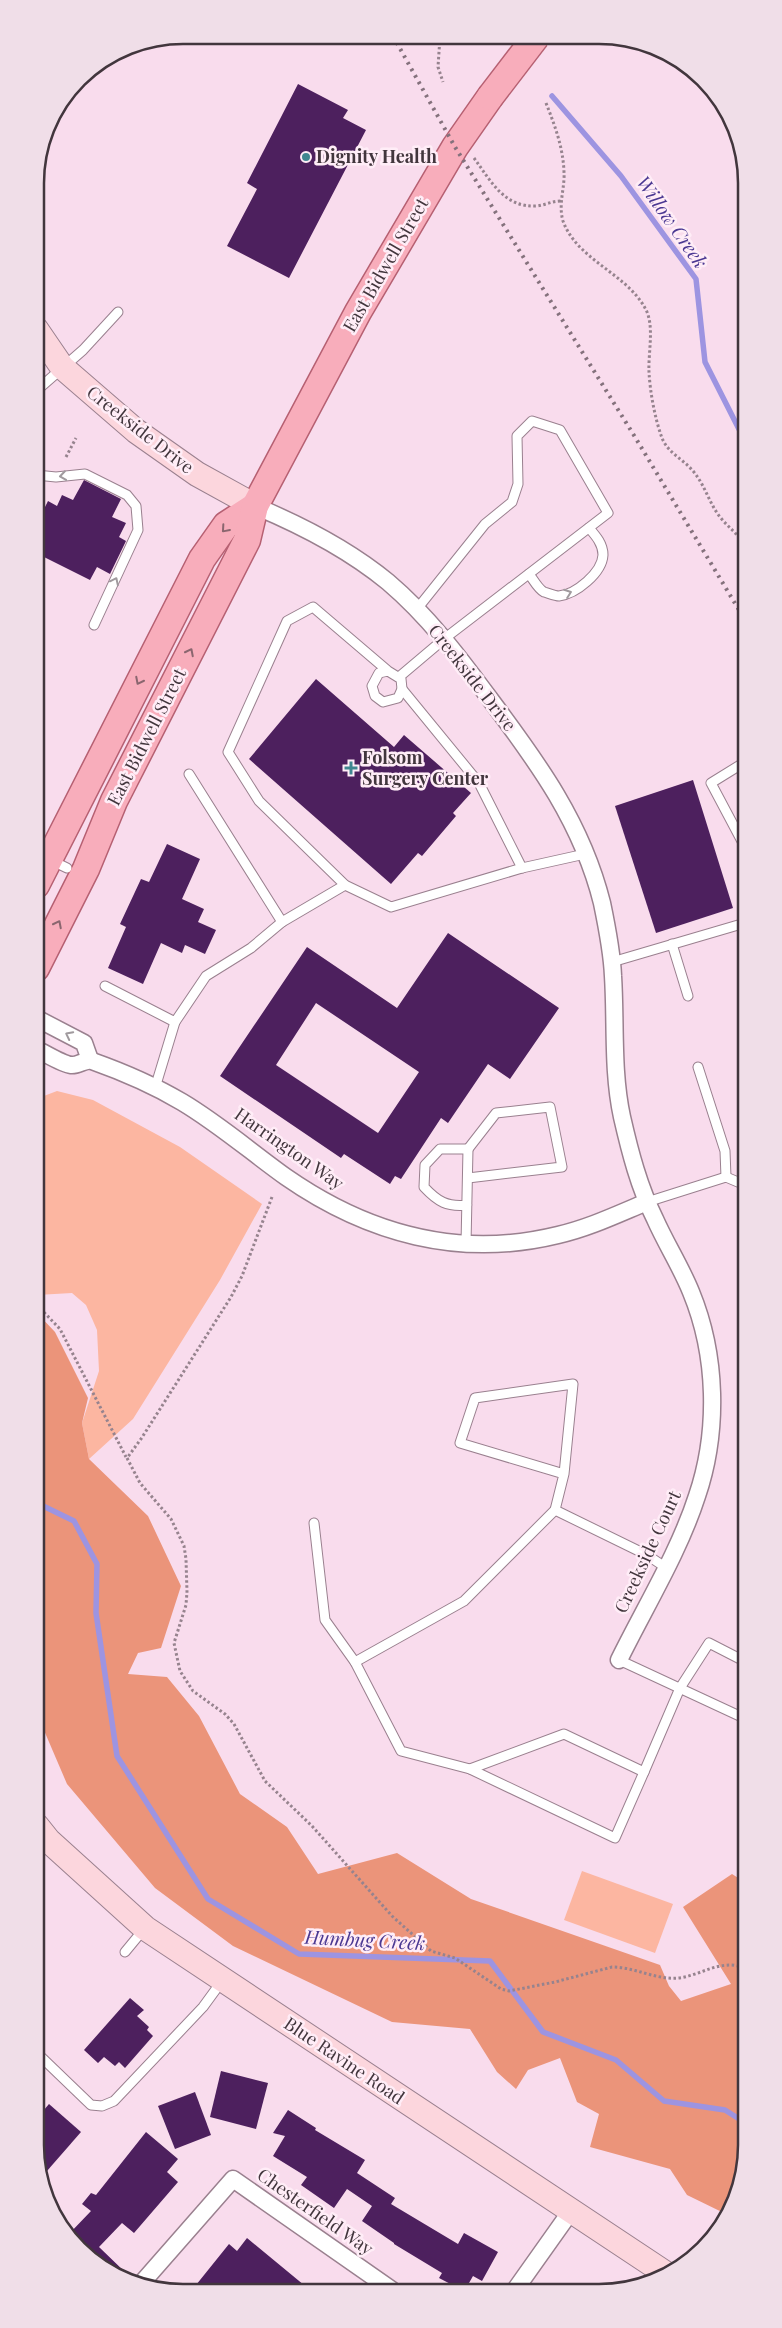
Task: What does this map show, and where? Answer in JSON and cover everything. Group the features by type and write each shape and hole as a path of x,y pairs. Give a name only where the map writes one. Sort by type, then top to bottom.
{"main road":[{"name":"East Bidwell Street","path":"44,952 86,869 114,801 247,540 255,506 358,312 460,140 531,44"},
{"name":"Creekside Drive","path":"44,341 62,367 136,431 204,478 255,506"},
{"name":"East Bidwell Street","path":"51,860 72,858 75,807 202,560 226,525 255,506"},
{"path":"44,872 51,860"},
{"path":"44,893 51,860"},
{"name":"Blue Ravine Road","path":"44,1834 145,1928 661,2270"}],"street":[{"name":"Creekside Drive","path":"255,506 304,527 351,555 388,582 417,609 444,639 541,767 565,809 585,854 602,904 612,962 619,1098 631,1156 647,1202"},
{"path":"44,1022 84,1043 90,1060"},
{"name":"Harrington Way","path":"44,1053 71,1065 90,1060 181,1101 219,1125 287,1177 346,1212 389,1231 420,1238 466,1244 498,1245 530,1242 560,1235 647,1202"},
{"name":"Creekside Court","path":"619,1660 687,1524 698,1494 711,1433 712,1386 703,1331 692,1294 647,1202"},
{"name":"Chesterfield Way","path":"145,2279 233,2179 383,2284"},
{"path":"519,2284 570,2211"}],"lane":[{"path":"44,384 83,350 118,312"},
{"path":"399,677 444,639 608,514 560,430 532,421 518,436 518,484 512,502 485,524 417,609"},
{"path":"44,476 56,477 85,474 127,495 136,506 138,530 94,625"},
{"path":"529,574 542,591 558,596 575,590 586,583 599,568 603,556 601,542 590,528"},
{"path":"522,868 479,783 402,689 399,677 388,671 313,606 287,621 228,752 259,801 345,885 391,907 522,868 585,854"},
{"path":"388,671 375,677 372,686 374,696 383,702 393,701 398,698 402,689"},
{"path":"738,766 712,783 738,833"},
{"path":"189,774 282,922"},
{"path":"155,1088 175,1022 206,976 251,948 282,922 345,885"},
{"path":"612,962 738,925"},
{"path":"672,944 688,996"},
{"path":"106,986 175,1022"},
{"path":"698,1067 724,1151 726,1177"},
{"path":"466,1244 468,1149 496,1113 550,1107 562,1167 468,1178"},
{"path":"467,1205 451,1206 433,1197 424,1187 425,1165 440,1149 468,1149"},
{"path":"647,1202 726,1177 738,1182"},
{"path":"355,1662 464,1601 555,1510 564,1474 574,1384 475,1398 460,1443 564,1474"},
{"path":"555,1510 647,1555 665,1567"},
{"path":"314,1523 325,1620 355,1662 401,1751 470,1769 615,1838 680,1688 709,1642 738,1658"},
{"path":"619,1660 738,1715"},
{"path":"470,1769 564,1734 644,1772"},
{"path":"124,1952 145,1928"},
{"path":"44,2060 91,2105 102,2106 114,2101 204,2007 222,1980"}],"path":[{"path":"440,44 438,67 443,82"},
{"path":"546,103 560,141 564,172 561,201 563,220 578,243 605,270 627,286 645,307 650,324 649,373 662,439 670,451 693,470 720,518 738,534"},
{"path":"460,140 503,197 517,205 538,206 561,201"},
{"path":"66,457 76,438"},
{"path":"126,1458 141,1439 231,1297 242,1276 272,1197"},
{"path":"44,1312 58,1326 140,1483 171,1519 184,1546 186,1559 186,1605 174,1643 180,1671 193,1691 225,1714 234,1724 265,1781 312,1826 392,1916 431,1951 456,1958 501,1989 518,1991 601,1968 623,1967 663,1978 680,1978 718,1966 732,1964 738,1966"}],"shaded area":[{"path":"57,1091 93,1100 180,1147 262,1204 220,1280 133,1419 89,1459 82,1423 99,1371 97,1330 86,1305 72,1293 44,1295 44,1096"},
{"path":"44,1320 55,1332 88,1398 82,1423 89,1459 148,1516 181,1586 161,1648 138,1653 128,1674 167,1677 199,1716 240,1794 287,1827 318,1874 397,1853 471,1899 660,1965 669,1986 681,2001 731,1984 683,1907 732,1874 738,1878 738,2154 734,2181 721,2212 687,2195 670,2169 590,2147 599,2114 577,2102 560,2058 528,2070 516,2089 497,2072 470,2029 392,2022 233,1946 155,1888 67,1784 44,1730"},
{"path":"582,1871 673,1904 655,1953 564,1920"}],"building":[{"name":"Dignity Health","path":"298,84 348,110 343,118 366,130 289,278 227,246 257,189 247,183"},
{"path":"84,480 121,499 112,517 126,523 119,537 126,541 110,574 97,567 90,580 44,557 44,509 48,501 57,506 62,495 73,500"},
{"path":"316,679 394,747 404,735 471,793 453,813 456,816 422,856 418,853 391,884 249,759"},
{"path":"693,780 733,908 656,933 615,806"},
{"path":"167,844 200,859 182,899 204,909 198,922 216,930 205,954 185,945 182,953 161,943 143,984 108,968 126,927 120,924 141,879 149,882"},
{"path":"448,933 559,1008 510,1079 488,1064 448,1123 441,1118 401,1179 395,1176 390,1184 344,1154 341,1158 220,1076 307,947 397,1008","holes":["316,1003 419,1072 378,1133 276,1065"]},
{"path":"130,1998 144,2010 137,2016 149,2027 147,2030 153,2036 125,2068 119,2062 115,2066 104,2057 98,2063 84,2050"},
{"path":"221,2071 268,2083 256,2129 210,2117"},
{"path":"195,2092 211,2135 175,2149 158,2106"},
{"path":"49,2104 81,2132 46,2172 44,2145 44,2110"},
{"path":"288,2110 316,2128 315,2130 365,2160 357,2173 395,2198 391,2204 458,2244 464,2233 498,2252 482,2281 473,2276 468,2284 450,2284 439,2278 442,2273 394,2244 362,2221 372,2206 347,2189 334,2208 301,2185 307,2177 273,2156 285,2136 273,2133"},
{"path":"146,2132 178,2159 167,2172 178,2182 134,2233 122,2223 99,2247 124,2271 105,2261 91,2250 72,2230 91,2211 82,2204 91,2193 96,2195"},
{"path":"247,2238 303,2284 197,2284 229,2244 237,2251"}],"waterway":[{"name":"Willow Creek","path":"552,96 621,176 696,279 705,362 738,427"},
{"name":"Humbug Creek","path":"44,1506 74,1521 97,1564 96,1613 117,1756 208,1899 299,1954 490,1961 543,2032 616,2060 664,2101 725,2110 738,2118"}],"railway":[{"path":"397,44 455,147 635,437 738,608"}],"place":[{"name":"Dignity Health","path":"306,157"},
{"name":"Folsom Surgery Center","path":"351,768"}]}
